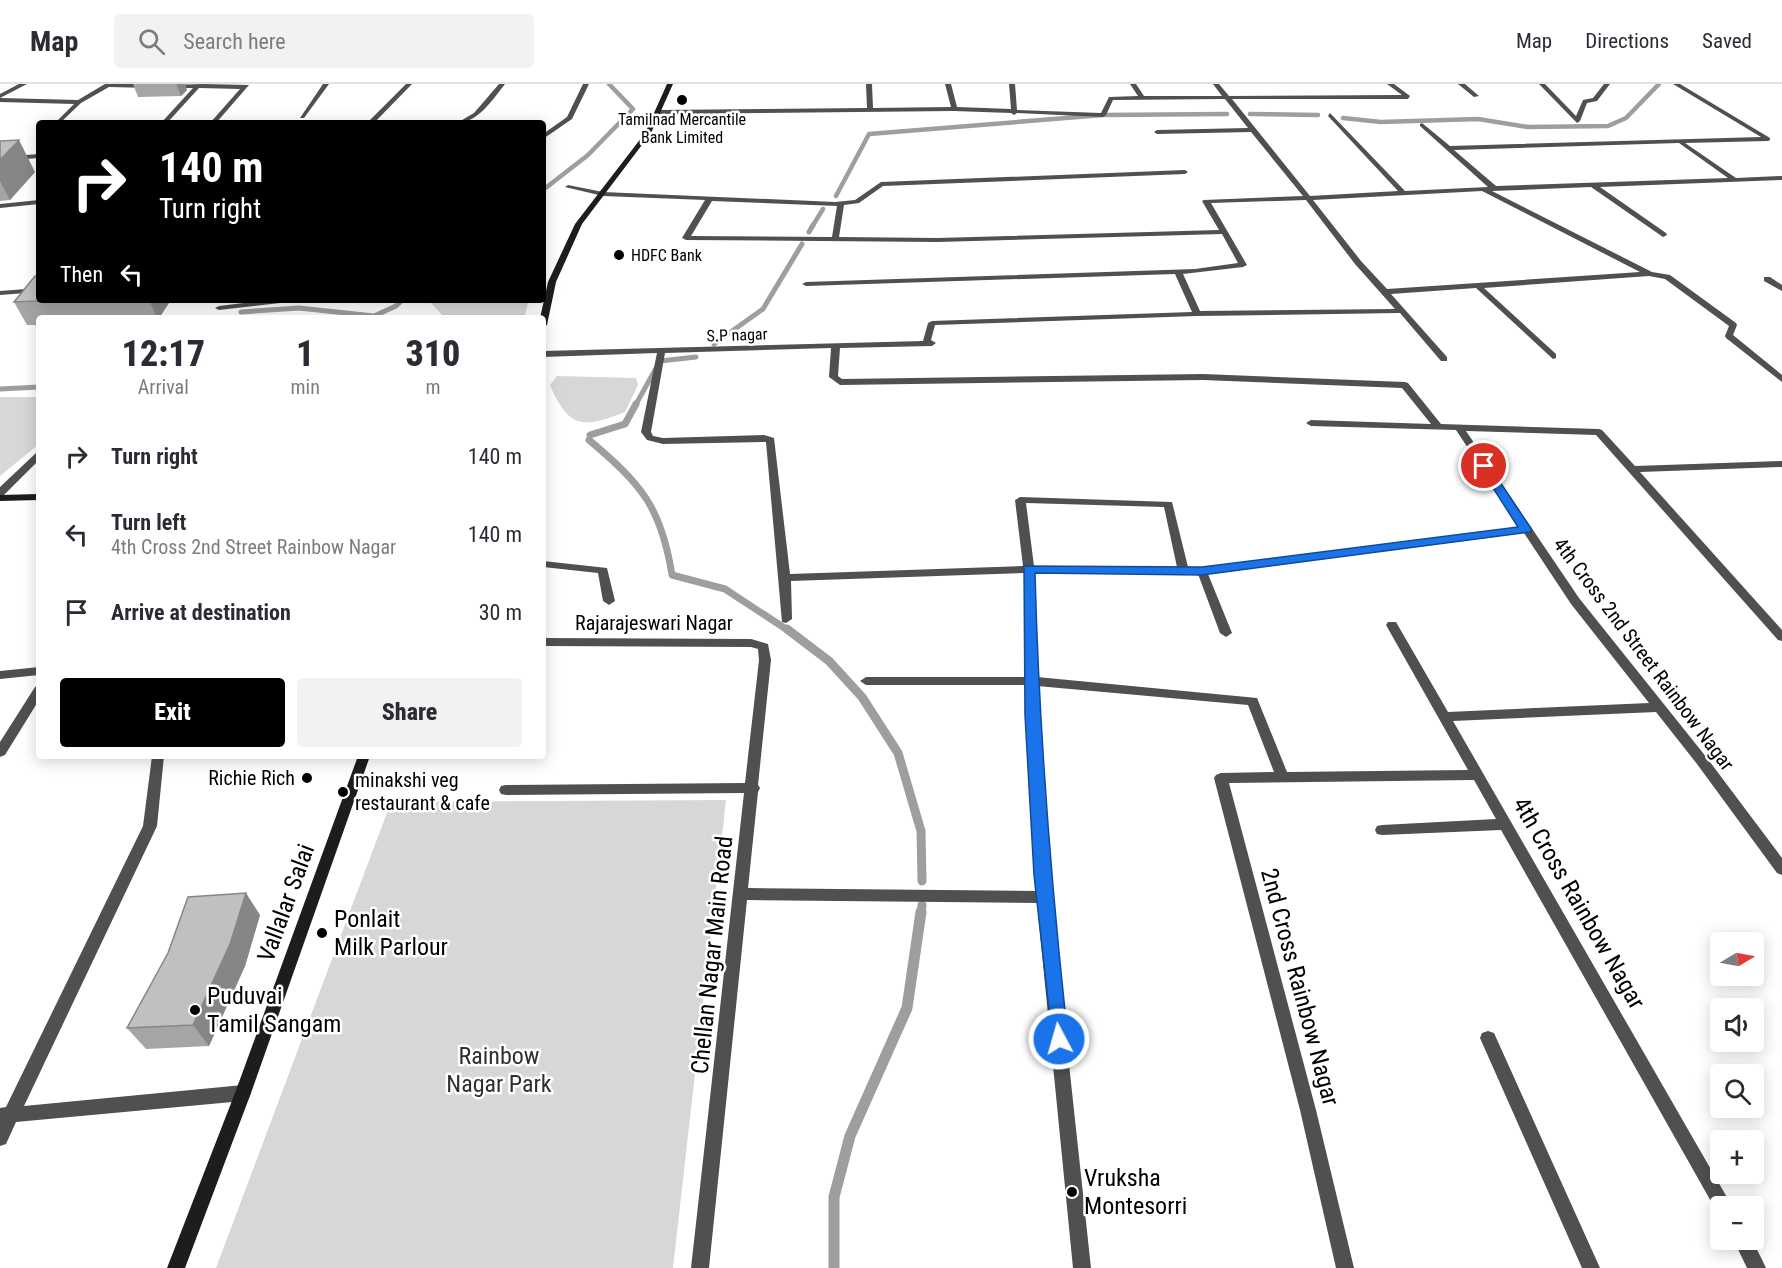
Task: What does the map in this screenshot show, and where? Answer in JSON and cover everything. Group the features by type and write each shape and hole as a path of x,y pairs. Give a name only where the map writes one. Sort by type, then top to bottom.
{"street":[{"path":"0,98 24,84"},
{"path":"61,120 79,102 108,84 245,85"},
{"path":"302,117 318,91 326,84"},
{"path":"373,120 409,84"},
{"path":"465,120 476,114 502,84"},
{"path":"546,135 570,118 586,84"},
{"path":"545,315 552,282 579,224 648,133 670,84"},
{"path":"869,84 870,111"},
{"path":"948,84 954,109"},
{"path":"1012,84 1014,113"},
{"path":"1133,84 1142,98"},
{"path":"1216,84 1358,262 1444,359"},
{"path":"658,112 954,109 1103,116 1111,98 1408,97 1390,84"},
{"path":"1461,84 1476,96"},
{"path":"1542,84 1577,121 1585,101 1595,100 1607,84"},
{"path":"1449,148 1682,144 1768,140 1676,84"},
{"path":"167,120 198,85"},
{"path":"216,120 245,85"},
{"path":"0,98 79,102"},
{"path":"1330,115 1402,191"},
{"path":"1422,124 1495,189"},
{"path":"1157,132 1251,130"},
{"path":"1682,144 1735,180"},
{"path":"12,158 36,156"},
{"path":"568,187 603,194 841,203 857,202 880,184 1185,172"},
{"path":"806,284 1178,272 1243,265 1206,201 1308,198 1402,191 1782,178"},
{"path":"1593,185 1663,235"},
{"path":"1482,189 1650,274"},
{"path":"710,198 686,238 938,240 1226,232"},
{"path":"0,206 36,202"},
{"path":"835,240 841,203"},
{"path":"1178,272 1197,314 1402,311"},
{"path":"1385,292 1650,274 1667,277 1733,325 1728,336 1782,379"},
{"path":"1782,278 1767,279 1782,289"},
{"path":"1479,287 1553,356"},
{"path":"0,293 36,290"},
{"path":"217,315 223,303"},
{"path":"219,308 263,303"},
{"name":"S.P nagar","path":"546,354 661,353 929,344 932,322 1197,314"},
{"path":"836,346 833,377 840,381 1203,377 1405,385 1439,428"},
{"path":"661,353 646,432 650,438 663,441 764,438 771,440 785,578 786,619"},
{"path":"1311,423 1599,432 1782,637"},
{"name":"4th Cross 2nd Street Rainbow Nagar","path":"1460,429 1575,601 1782,869"},
{"path":"0,493 36,458"},
{"path":"1632,469 1782,464"},
{"path":"0,498 36,497"},
{"path":"1082,1268 1044,897 1031,681 1029,569 1020,500 1168,504 1183,571"},
{"path":"785,578 1029,569 1202,571 1526,530"},
{"path":"546,564 603,570 609,601"},
{"path":"1202,571 1226,633"},
{"name":"4th Cross Rainbow Nagar","path":"1392,625 1718,1196"},
{"name":"Rajarajeswari Nagar","path":"546,642 751,643 764,647"},
{"name":"Chellan Nagar Main Road","path":"700,1268 753,788 765,660 764,647"},
{"path":"0,675 36,671"},
{"path":"866,681 1031,681 1253,701 1282,776 1479,776"},
{"path":"0,752 36,695"},
{"path":"1446,717 1659,707"},
{"path":"0,1138 6,1115 150,826 158,759"},
{"name":"Vallalar Salai","path":"176,1268 243,1093 363,759"},
{"name":"2nd Cross Rainbow Nagar","path":"1282,776 1221,778 1308,1110 1345,1268"},
{"path":"506,790 753,788"},
{"path":"1382,830 1506,824"},
{"path":"740,894 1044,897"},
{"path":"1488,1038 1591,1268"},
{"path":"6,1115 243,1093"},
{"path":"1748,1250 1757,1268"}],"green space":[{"path":"431,303 528,303 525,315 442,315"},
{"path":"557,376 636,378 638,385 625,412 599,421 579,421 571,418 557,400 550,385"},
{"path":"0,397 36,397 36,446 0,476"},
{"name":"Rainbow Nagar Park","path":"726,800 673,1268 216,1268 391,802"}],"building":[{"path":"19,140 0,160 0,141"},
{"path":"35,276 36,276 36,301 14,302"},
{"path":"246,893 230,944 193,1025 127,1028 168,953 188,897"}],"waterway":[{"path":"546,188 588,155 633,109 609,84"},
{"path":"1343,118 1381,122 1478,119 1528,127 1608,126 1626,118 1659,84"},
{"path":"836,196 869,134 1103,115 1227,114"},
{"path":"1250,114 1318,115"},
{"path":"812,227 823,209"},
{"path":"809,232 813,225"},
{"path":"714,344 763,309 802,244"},
{"path":"376,315 399,303"},
{"path":"241,312 299,308 365,315"},
{"path":"635,406 660,361 696,357"},
{"path":"0,389 36,387"},
{"path":"590,435 625,424 636,404"},
{"path":"589,440 622,470 646,498 662,531 672,575 725,589 789,631"},
{"path":"787,629 829,661 862,697 898,753 921,831 922,881"},
{"path":"921,913 922,905"},
{"path":"834,1268 834,1197 850,1136 907,1008 921,912"}],"place":[{"name":"Tamilnad Mercantile Bank Limited","path":"682,100"},
{"name":"HDFC Bank","path":"619,255"},
{"name":"Richie Rich","path":"307,778"},
{"name":"minakshi veg restaurant & cafe","path":"343,792"},
{"name":"Ponlait Milk Parlour","path":"322,933"},
{"name":"Puduvai Tamil Sangam","path":"195,1010"},
{"name":"Vruksha Montesorri","path":"1072,1192"}],"route":[{"path":"1059,1039 1042,875 1032,715 1029,569 1202,571 1526,530 1484,466"}]}
